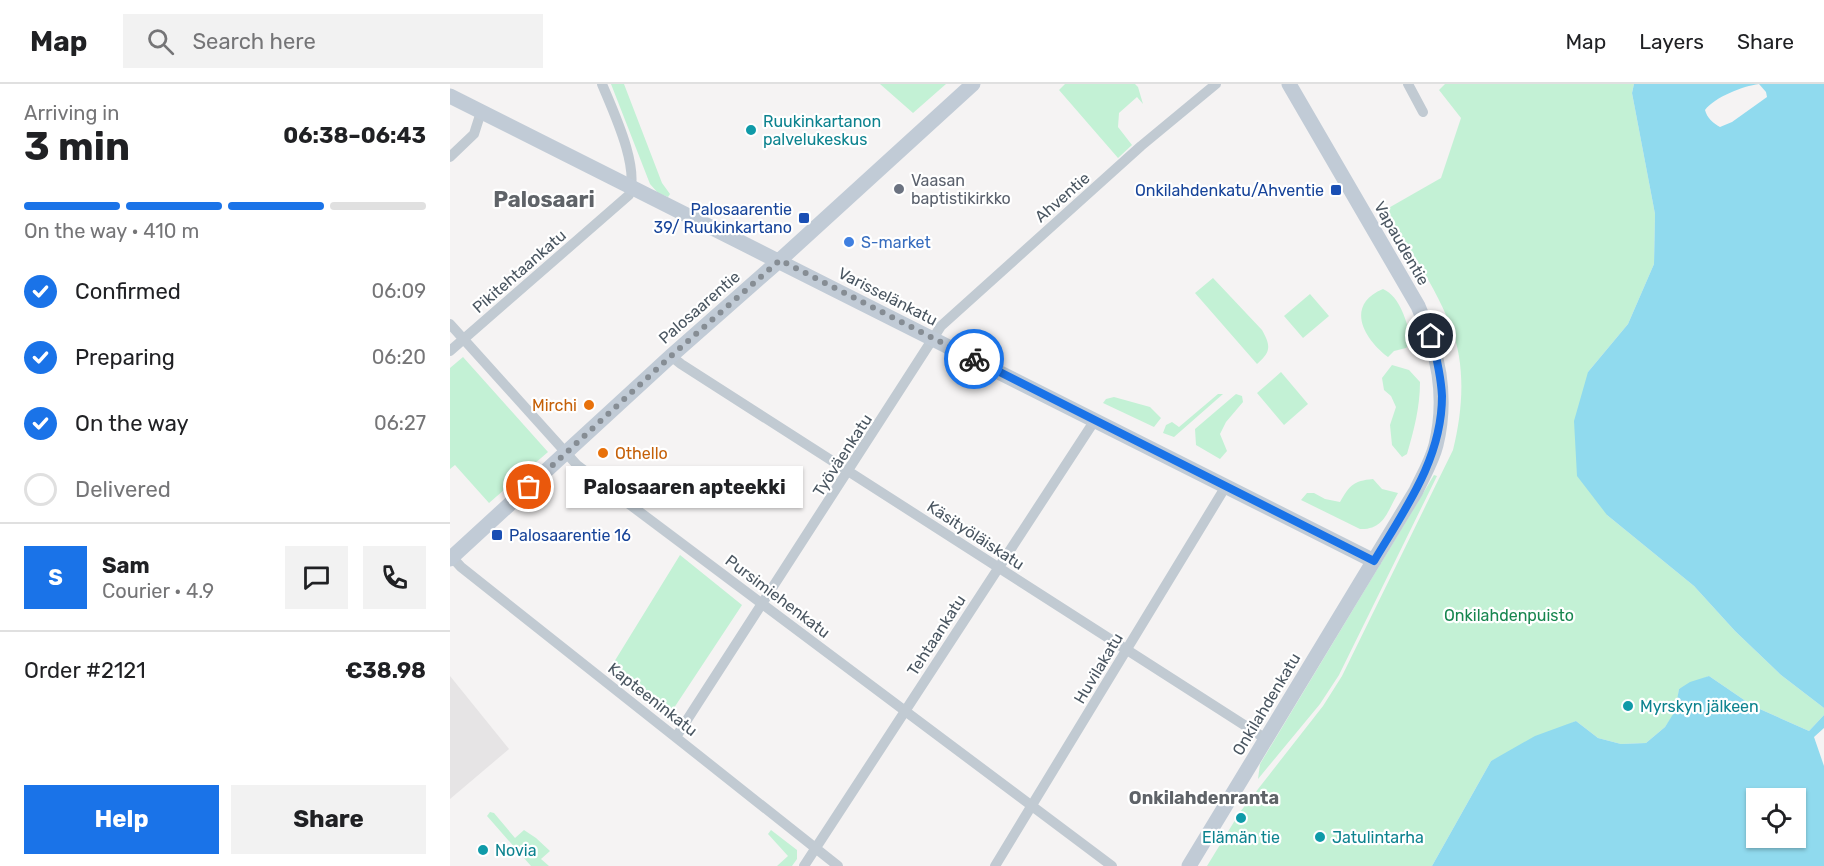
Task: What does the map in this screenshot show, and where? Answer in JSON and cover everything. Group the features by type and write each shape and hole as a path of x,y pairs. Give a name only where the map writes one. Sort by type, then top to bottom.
{"main road":[{"name":"Palosaarentie","path":"451,557 973,84"},
{"name":"Vapaudentie","path":"1289,84 1418,306 1431,336 1438,366 1442,394 1436,446 1416,491 1374,561"},
{"name":"Varisselänkatu","path":"450,96 780,260 1374,561"},
{"name":"Onkilahdenkatu","path":"1189,866 1374,561"}],"street":[{"path":"602,84 627,145 632,188"},
{"name":"Ahventie","path":"934,339 942,326 1037,239 1141,146 1216,84"},
{"path":"1408,84 1423,112"},
{"path":"450,156 474,134 482,112"},
{"name":"Pikitehtaankatu","path":"450,351 628,195 632,188"},
{"name":"Pursimiehenkatu","path":"450,324 578,465 1112,866"},
{"name":"Työväenkatu","path":"676,737 934,339"},
{"name":"Käsityöläiskatu","path":"671,356 1266,739"},
{"name":"Tehtaankatu","path":"804,866 1095,420"},
{"name":"Huvilakatu","path":"995,866 1226,486"},
{"name":"Kapteeninkatu","path":"451,557 838,866"}],"shaded area":[{"path":"450,676 509,749 450,799"}],"green space":[{"path":"611,84 624,84 662,183 670,194 668,197 658,193 650,184"},
{"path":"880,84 946,84 913,113"},
{"path":"1065,84 1135,84 1138,87 1143,104 1137,97 1119,113 1118,127 1132,145 1118,158 1059,90"},
{"name":"Onkilahdenpuisto","path":"1445,84 1634,84 1632,93 1655,214 1654,264 1628,324 1588,372 1607,515 1694,586 1735,631 1781,675 1824,708 1824,715 1809,731 1753,706 1709,676 1679,689 1676,711 1665,727 1646,743 1621,744 1598,738 1576,721 1491,761 1432,866 1207,866 1240,812 1323,706 1342,676 1453,450 1461,404 1461,372 1456,342 1437,296 1385,210 1441,178 1461,118 1439,90"},
{"path":"1213,278 1262,330 1268,348 1265,356 1257,364 1195,293"},
{"path":"1383,289 1399,304 1412,340 1406,348 1394,351 1388,357 1371,341 1365,331 1361,313 1364,304 1371,296"},
{"path":"1310,294 1329,316 1303,338 1284,316"},
{"path":"463,357 548,452 489,503 455,465 450,469 450,368"},
{"path":"1392,365 1409,370 1420,382 1414,427 1407,454 1402,457 1392,445 1390,425 1396,407 1391,396 1384,390 1382,378"},
{"path":"1281,372 1308,404 1284,425 1257,393"},
{"path":"1218,394 1223,394 1174,437 1163,433 1166,425 1172,422 1179,427"},
{"path":"1236,394 1242,396 1243,402 1226,422 1220,434 1227,451 1220,459 1196,445 1195,429"},
{"path":"1114,397 1150,407 1161,418 1154,427 1103,403 1106,399"},
{"path":"1434,475 1437,476 1339,675 1320,704 1258,779 1260,764"},
{"path":"1373,479 1382,489 1398,493 1380,523 1368,529 1360,529 1301,500 1307,493 1314,493 1325,499 1340,502 1353,485"},
{"path":"680,555 742,605 670,714 611,667"},
{"path":"490,812 494,813 515,838 524,830 536,838 550,851 541,859 549,866 531,866 487,816"},
{"path":"771,830 797,850 797,859 792,866 777,866 788,856 768,834"}],"water":[{"path":"1634,84 1759,84 1824,84 1824,708 1781,675 1735,631 1694,586 1607,515 1577,476 1574,421 1588,372 1628,324 1654,264 1655,214 1632,93","holes":["1759,84 1767,97 1732,122 1720,127 1711,120 1705,110 1722,97 1745,87"]},
{"path":"1709,676 1753,706 1809,731 1824,715 1824,728 1814,737 1824,766 1824,866 1432,866 1491,761 1535,736 1576,721 1598,738 1621,744 1646,743 1665,727 1675,711 1679,689 1690,682"}],"way so far":[{"path":"529,487 671,356 780,260 974,359"}],"place":[{"name":"Ruukinkartanon palvelukeskus","path":"751,130"},
{"name":"Vaasan baptistikirkko","path":"899,189"},
{"name":"Onkilahdenkatu/Ahventie","path":"1336,190"},
{"name":"Palosaarentie 39/ Ruukinkartano","path":"804,218"},
{"name":"S-market","path":"849,242"},
{"name":"Mirchi","path":"589,405"},
{"name":"Othello","path":"603,453"},
{"name":"Palosaaren apteekki","path":"529,487"},
{"name":"Palosaarentie 16","path":"497,535"},
{"name":"Myrskyn jälkeen","path":"1628,706"},
{"name":"Elämän tie","path":"1241,818"},
{"name":"Jatulintarha","path":"1320,837"},
{"name":"Novia","path":"483,850"}],"district":[{"name":"Palosaari","path":"544,199"},
{"name":"Onkilahdenranta","path":"1204,798"}],"route":[{"path":"974,359 1374,561 1416,491 1436,446 1442,394 1431,336"}]}
